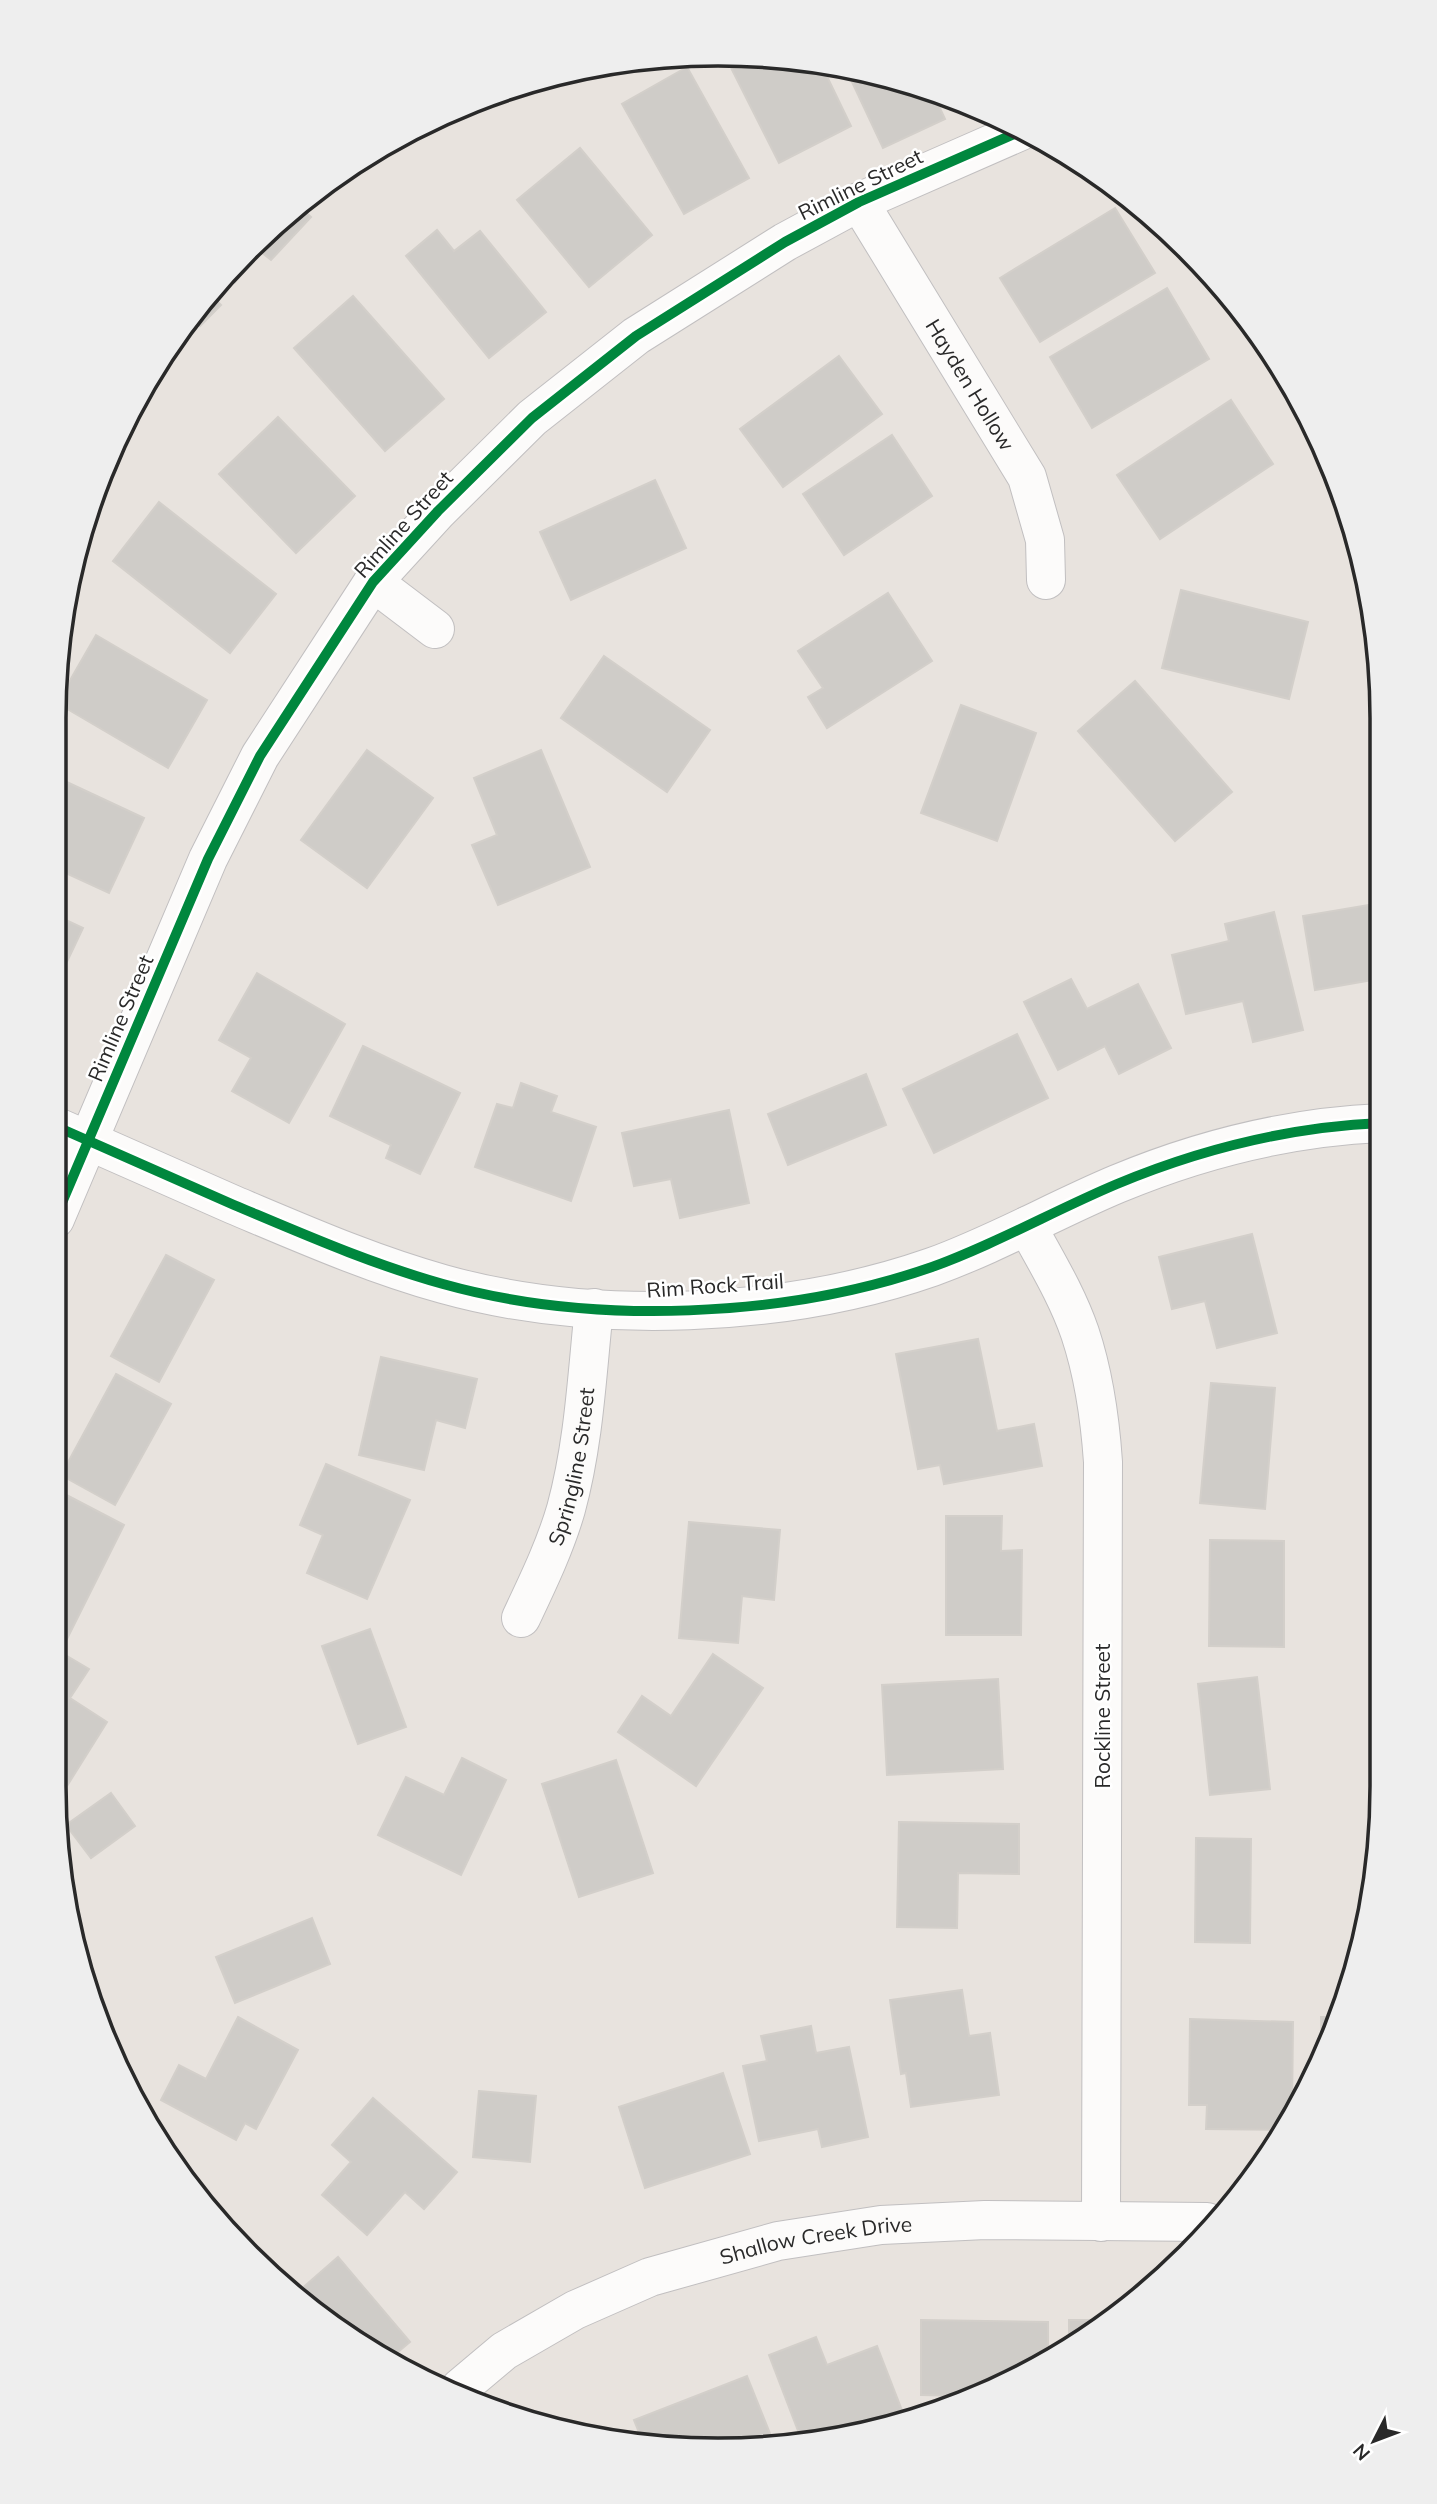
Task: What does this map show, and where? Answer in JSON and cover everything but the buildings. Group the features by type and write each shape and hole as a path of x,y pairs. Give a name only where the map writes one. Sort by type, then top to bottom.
{"street":[{"name":"Rimline Street","path":"66,1164 72,1134 260,756 373,582 438,511 533,418 636,336 785,242 859,202 1010,136"},
{"name":"Hayden Hollow","path":"859,202 1027,477 1045,540 1046,580"},
{"path":"373,582 435,629"},
{"name":"Rim Rock Trail","path":"72,1134 329,1245 417,1276 478,1293 546,1303 594,1308 697,1310 781,1302 879,1283 930,1267 1118,1184 1166,1166 1232,1145 1324,1128 1370,1124"},
{"name":"Rockline Street","path":"1027,1226 1065,1297 1079,1333 1100,1426 1103,1462 1101,2222"},
{"name":"Springline Street","path":"522,1618 546,1565 565,1509 579,1452 594,1308"},
{"name":"Shallow Creek Drive","path":"463,2385 504,2351 575,2310 650,2277 778,2241 881,2225 985,2220 1203,2222"}],"cycle path":[{"path":"66,1193 208,859 260,756 373,582 438,511 532,418 636,336 785,242 859,202 1010,136"},
{"path":"66,1131 286,1227 416,1276 501,1297 625,1311 753,1306 815,1297 875,1284 956,1258 1117,1184 1181,1160 1280,1135 1370,1124"}]}
